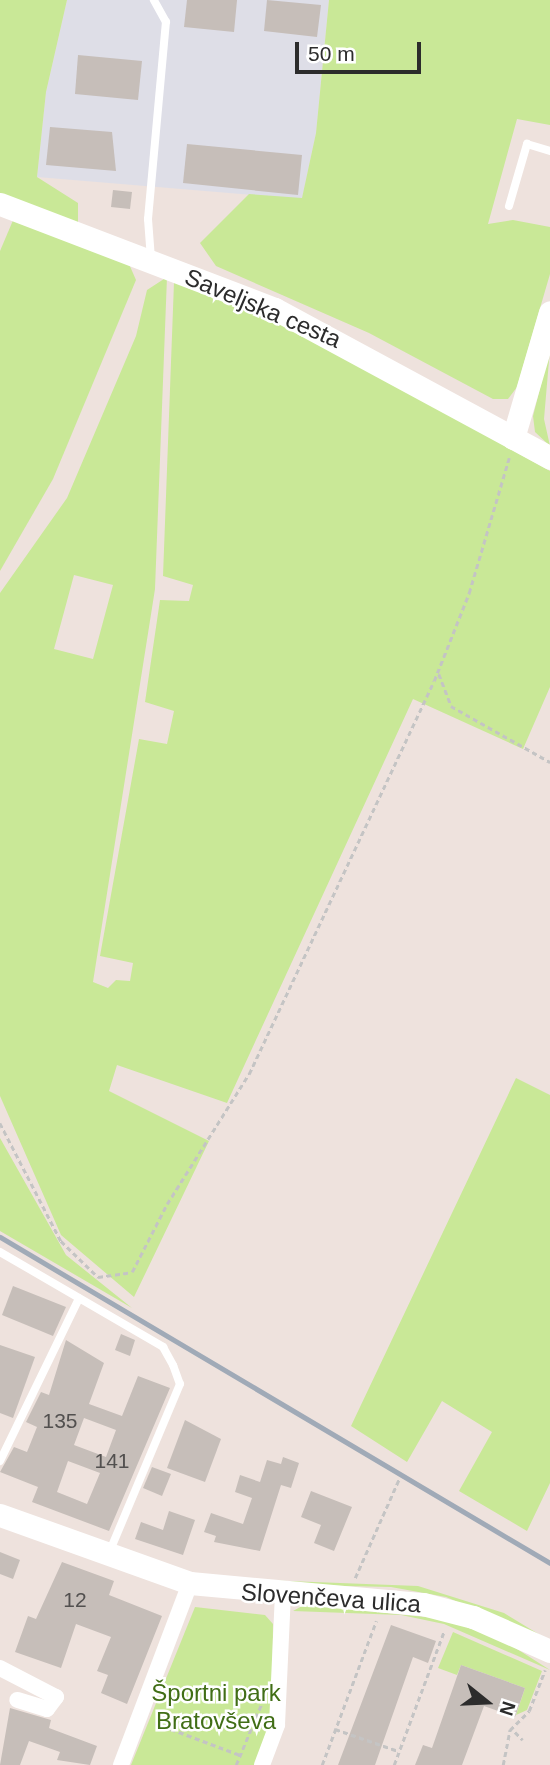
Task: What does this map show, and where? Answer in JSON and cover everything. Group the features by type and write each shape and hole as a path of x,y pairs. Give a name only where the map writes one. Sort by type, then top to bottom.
{"street":[{"name":"Saveljska cesta","path":"0,204 321,331 550,458"},
{"path":"513,438 550,312"},
{"name":"Slovenčeva ulica","path":"0,1515 108,1556 190,1583 283,1595 439,1607 548,1661"},
{"path":"121,1765 190,1583"},
{"path":"262,1765 277,1725 283,1595"},
{"path":"0,1668 56,1697 47,1709 17,1700"}],"lane":[{"path":"152,262 148,219 166,22 154,0"},
{"path":"509,206 527,144 550,150"},
{"path":"0,1252 163,1347 180,1384 108,1556"},
{"path":"0,1461 79,1298"}],"path":[{"path":"0,1123 49,1224 86,1267 98,1277 132,1272 151,1242 167,1204 249,1074 438,671 498,504 513,438"},
{"path":"438,671 441,692 451,706 550,762"},
{"path":"354,1578 399,1479"},
{"path":"322,1765 378,1614"},
{"path":"394,1765 445,1628"},
{"path":"515,1732 516,1718 529,1711 548,1661"},
{"path":"236,1765 258,1705"},
{"path":"139,1717 240,1755"},
{"path":"335,1729 399,1751"},
{"path":"503,1765 510,1730 523,1740"}],"shaded area":[{"path":"67,0 329,0 316,133 302,199 37,177 46,92"}],"green space":[{"path":"0,0 67,0 46,92 37,177 78,203 78,226 0,193"},
{"path":"329,0 550,0 550,125 517,119 488,224 513,220 550,227 550,274 517,387 508,399 493,399 369,333 216,266 200,243 249,194 302,198 316,133"},
{"path":"14,218 129,264 136,280 53,479 0,571 0,251"},
{"path":"167,277 155,589 93,982 108,988 116,980 130,981 133,963 100,956 139,739 167,744 174,711 145,702 160,600 189,601 193,585 163,576 174,282 271,316 550,471 550,687 523,749 413,699 227,1103 117,1065 109,1091 209,1141 134,1297 61,1235 0,1096 0,593 67,498 136,336 147,290","holes":["74,575 113,585 93,659 54,649"]},
{"path":"550,349 544,419 550,446 535,432 533,416"},
{"path":"516,1078 550,1095 550,1483 527,1531 459,1491 492,1432 442,1401 407,1462 351,1426"},
{"path":"0,1138 66,1255 132,1308 0,1231"},
{"path":"262,1580 418,1586 504,1613 550,1641 446,1597 391,1587 259,1584"},
{"path":"304,1605 446,1619 506,1642 550,1670 444,1624 401,1615 293,1611"},
{"name":"Športni park Bratovševa","path":"195,1607 265,1615 273,1624 272,1716 255,1765 131,1765"},
{"path":"453,1632 542,1671 527,1710 516,1715 525,1688 461,1665 457,1675 438,1668"}],"building":[{"path":"187,0 237,0 234,32 184,27"},
{"path":"267,0 321,5 317,37 264,31"},
{"path":"78,55 142,61 138,100 75,94"},
{"path":"50,127 112,132 116,171 46,165"},
{"path":"187,144 302,155 298,195 183,183"},
{"path":"113,190 132,192 130,209 111,207"},
{"path":"13,1286 66,1307 53,1336 2,1315"},
{"path":"121,1334 135,1340 130,1356 115,1350"},
{"path":"66,1340 104,1363 89,1404 122,1416 138,1376 170,1388 109,1531 32,1502 38,1487 0,1472 14,1447 27,1452 37,1427 26,1422 41,1392 49,1395","holes":["84,1418 116,1430 106,1457 74,1445","68,1461 100,1473 87,1504 57,1492"]},
{"path":"0,1345 35,1357 13,1418 0,1413"},
{"path":"185,1420 221,1439 205,1482 167,1468"},
{"path":"283,1457 299,1463 291,1488 281,1485 260,1551 214,1542 216,1536 204,1532 211,1513 243,1524 252,1498 235,1492 240,1475 260,1482 267,1460 281,1464"},
{"path":"152,1467 171,1474 162,1496 143,1488"},
{"path":"311,1491 352,1507 334,1551 314,1543 321,1525 301,1517"},
{"path":"169,1511 195,1520 183,1555 135,1539 141,1522 163,1530"},
{"path":"0,1552 20,1560 13,1579 0,1574"},
{"path":"62,1562 114,1581 109,1595 162,1616 127,1704 101,1693 108,1675 97,1671 111,1637 76,1624 61,1668 15,1652 28,1616 36,1619"},
{"path":"391,1625 436,1641 428,1663 413,1657 375,1765 338,1765"},
{"path":"461,1665 525,1688 515,1717 484,1706 462,1765 415,1765 423,1745 432,1748"},
{"path":"10,1708 51,1720 49,1728 97,1746 90,1765 57,1760 60,1752 29,1741 20,1765 0,1765"}],"railway":[{"path":"0,1237 550,1563"}]}
